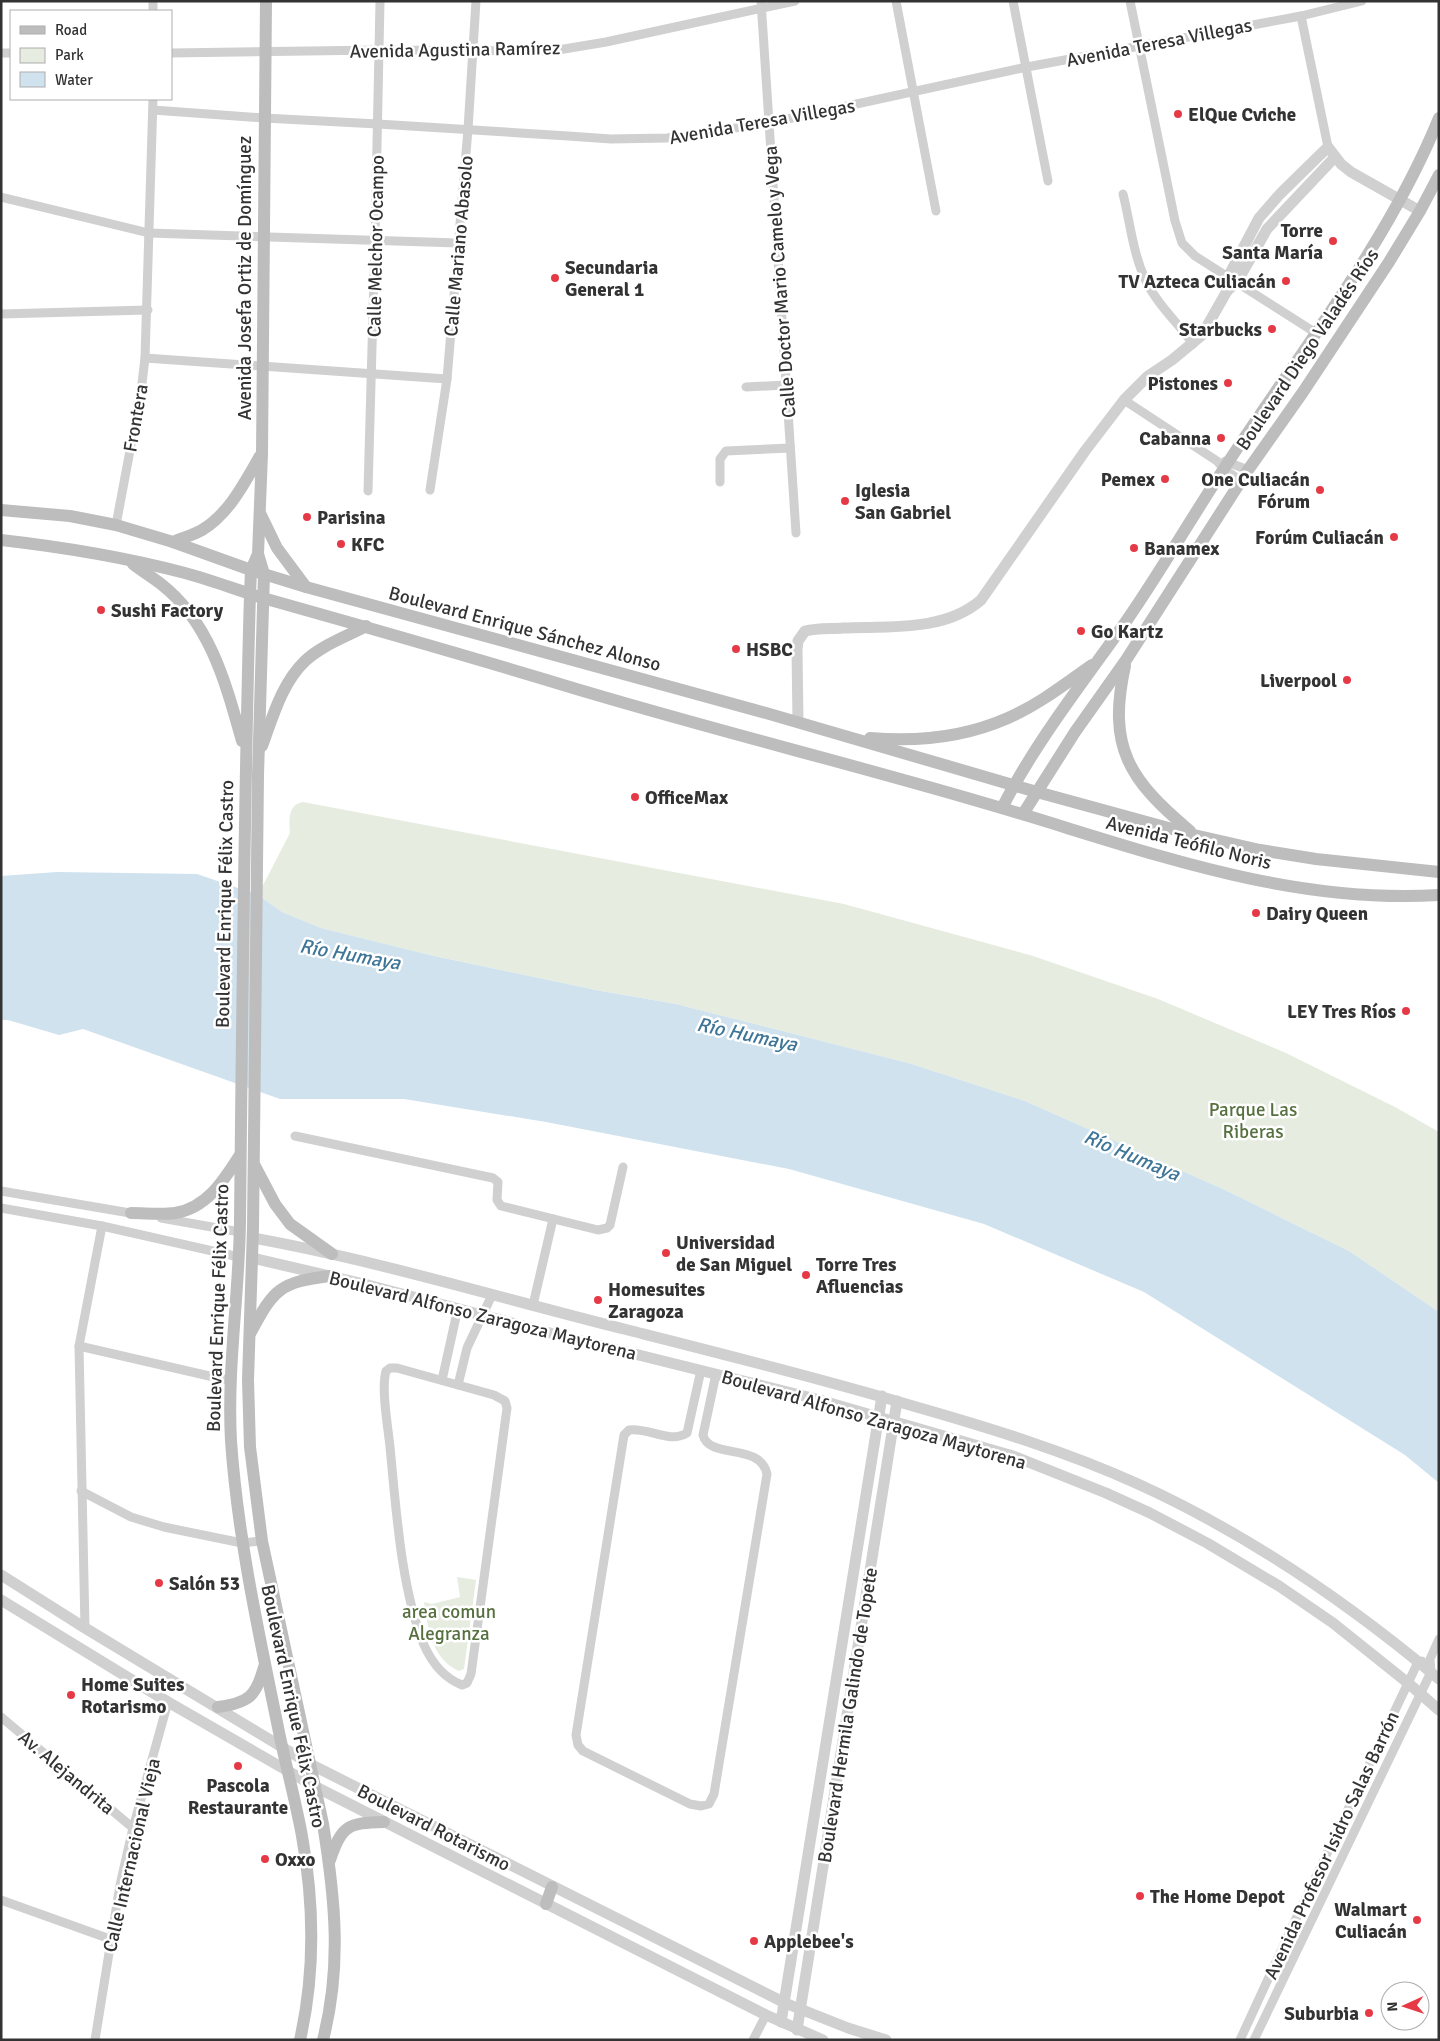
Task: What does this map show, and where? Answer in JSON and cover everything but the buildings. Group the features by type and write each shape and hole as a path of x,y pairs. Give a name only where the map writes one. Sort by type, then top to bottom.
{"main road":[{"name":"Avenida Josefa Ortiz de Domínguez","path":"264,574 258,554 264,365 266,1"},
{"name":"Boulevard Diego Valadés Ríos","path":"1002,808 1014,785 1129,618 1223,464 1316,333 1369,252 1401,200 1439,118"},
{"name":"Boulevard Diego Valadés Ríos","path":"1023,814 1075,732 1126,660 1244,475 1324,361 1389,262 1439,175"},
{"path":"173,542 202,530 217,518 242,487 262,454"},
{"name":"Boulevard Enrique Sánchez Alonso","path":"1,510 70,516 116,525 173,542 251,570 306,587 798,722 1037,792"},
{"path":"260,510 277,548 306,587"},
{"path":"1,540 74,549 187,574 620,703 1023,814"},
{"name":"Avenida Josefa Ortiz de Domínguez","path":"251,570 258,554"},
{"path":"124,559 162,584 182,604 201,628 214,653 246,753"},
{"name":"Boulevard Enrique Félix Castro","path":"251,570 246,753 251,775 253,1238 249,1337 250,1447 262,1541 310,1764 329,1863 334,1902 335,1967 323,2040"},
{"name":"Boulevard Enrique Félix Castro","path":"264,574 258,758 251,775 240,1119 240,1232 231,1380 231,1436 242,1543 282,1747 289,1771 309,1890 311,1968 307,2007 300,2040"},
{"path":"258,758 276,709 291,678 306,660 321,649 366,626"},
{"path":"1126,660 1118,704 1118,723 1122,747 1141,785 1154,800 1194,834"},
{"path":"847,736 906,740 942,736 987,726 1009,718 1030,707 1098,661"},
{"name":"Avenida Teófilo Noris","path":"1037,792 1260,850 1439,872"},
{"name":"Avenida Teófilo Noris","path":"1023,814 1164,858 1250,880 1310,890 1368,896 1439,895"},
{"path":"131,1213 175,1213 202,1202 222,1184 240,1155"},
{"path":"253,1163 275,1204 290,1224 332,1254"},
{"path":"249,1337 266,1305 285,1286 300,1280 330,1276"},
{"path":"218,1707 235,1705 254,1694 260,1684 265,1664"},
{"path":"329,1863 337,1840 348,1827 364,1823 384,1822"},
{"path":"546,1904 552,1887"}],"street":[{"name":"Calle Melchor Ocampo","path":"368,492 380,1"},
{"name":"Calle Mariano Abasolo","path":"430,490 447,378 468,129 476,1"},
{"name":"Avenida Agustina Ramírez","path":"172,54 379,50 532,52 579,47 762,5 795,1"},
{"path":"896,1 936,211"},
{"path":"1013,1 1048,181"},
{"path":"1130,1 1178,235 1187,249 1316,333"},
{"name":"Avenida Teresa Villegas","path":"153,110 585,137 644,139 694,135 769,123 1027,67 1301,16 1362,1"},
{"name":"Calle Doctor Mario Camelo y Vega","path":"762,5 796,533"},
{"path":"1301,16 1328,147 1335,157 1351,172 1420,211"},
{"name":"Frontera","path":"116,525 145,358 148,310 152,100"},
{"path":"798,722 797,650 798,642 805,631 929,624 958,616 969,610 980,600 1026,538 1084,451 1124,400 1148,376 1193,344 1208,325 1227,291 1259,218 1280,194 1328,147"},
{"path":"1232,279 1271,224 1335,157"},
{"path":"1123,194 1145,280 1193,344"},
{"path":"1,197 149,233 458,243"},
{"path":"1,314 148,310"},
{"path":"145,358 447,378"},
{"path":"746,387 786,385"},
{"path":"1124,400 1223,464 1244,475"},
{"path":"720,482 720,459 726,451 790,448"},
{"path":"295,1136 494,1178 498,1182 497,1200 501,1206 598,1230 607,1228 610,1224 623,1166"},
{"path":"1,1191 240,1232"},
{"path":"1,1208 102,1226 239,1257"},
{"path":"533,1305 553,1219"},
{"path":"85,1628 79,1346 102,1226"},
{"name":"Boulevard Alfonso Zaragoza Maytorena","path":"253,1238 332,1254 882,1396 1045,1446 1158,1494 1228,1530 1294,1570 1378,1629 1435,1676"},
{"name":"Boulevard Alfonso Zaragoza Maytorena","path":"252,1258 716,1374 976,1444 1013,1456 1106,1493 1150,1513 1207,1543 1279,1586 1366,1648 1439,1710"},
{"path":"458,1385 467,1348 492,1295"},
{"path":"442,1380 458,1308"},
{"path":"450,1344 467,1348"},
{"path":"79,1346 231,1380"},
{"path":"390,1368 458,1385 500,1397 505,1401 507,1408 471,1674 467,1683 462,1685 449,1679 434,1662 424,1646 416,1620 401,1544 384,1382 386,1371 390,1368"},
{"path":"700,1370 687,1433 682,1436 671,1437 637,1429 628,1430 624,1435 576,1739 583,1751 690,1804 701,1806 709,1804 714,1794 767,1474 766,1468 760,1460 711,1445 704,1440 702,1436 716,1374"},
{"name":"Boulevard Hermila Galindo de Topete","path":"781,2022 882,1396"},
{"name":"Boulevard Hermila Galindo de Topete","path":"797,2030 897,1401"},
{"path":"81,1491 131,1517 181,1531 242,1543 262,1541"},
{"path":"1150,1513 1158,1494"},
{"name":"Boulevard Rotarismo","path":"1,1575 310,1764 785,2003 886,2040"},
{"name":"Boulevard Rotarismo","path":"1,1600 168,1702 314,1786 766,2015 823,2040"},
{"name":"Avenida Profesor Isidro Salas Barrón","path":"1254,2040 1420,1695 1435,1676 1430,1659 1439,1639"},
{"path":"1418,1662 1430,1659"},
{"name":"Avenida Profesor Isidro Salas Barrón","path":"1240,2040 1418,1662"},
{"name":"Calle Internacional Vieja","path":"94,2040 120,1885 133,1828 168,1702"},
{"name":"Av. Alejandrita","path":"1,1717 133,1828"},
{"path":"1,1900 110,1939"},
{"path":"753,2040 766,2015"}],"green space":[{"name":"Parque Las Riberas","path":"303,802 844,904 1033,956 1158,999 1286,1053 1395,1107 1439,1132 1439,1312 1349,1251 1225,1190 1025,1101 912,1064 676,1004 601,991 434,956 321,928 282,912 258,895 290,833 290,814 294,806"},
{"name":"area comun Alegranza","path":"457,1577 476,1580 464,1669 459,1671 450,1666 437,1651 427,1622 424,1602 432,1604 460,1597"}],"water":[{"name":"Río Humaya","path":"57,872 197,874 258,895 282,912 321,928 434,956 601,991 676,1004 912,1064 1025,1101 1225,1190 1349,1251 1439,1312 1439,1483 1405,1455 1144,1292 984,1224 789,1169 546,1122 404,1099 280,1099 83,1029 59,1035 8,1020 1,1020 1,876"}],"place":[{"name":"ElQue Cviche","path":"1178,114"},
{"name":"Torre Santa María","path":"1333,241"},
{"name":"Secundaria General 1","path":"555,278"},
{"name":"TV Azteca Culiacán","path":"1286,281"},
{"name":"Starbucks","path":"1272,329"},
{"name":"Pistones","path":"1228,383"},
{"name":"Cabanna","path":"1221,438"},
{"name":"Pemex","path":"1165,479"},
{"name":"One Culiacán Fórum","path":"1320,490"},
{"name":"Iglesia San Gabriel","path":"845,501"},
{"name":"Parisina","path":"307,517"},
{"name":"Forúm Culiacán","path":"1394,537"},
{"name":"KFC","path":"341,544"},
{"name":"Banamex","path":"1134,548"},
{"name":"Sushi Factory","path":"101,610"},
{"name":"Go Kartz","path":"1081,631"},
{"name":"HSBC","path":"736,649"},
{"name":"Liverpool","path":"1347,680"},
{"name":"OfficeMax","path":"635,797"},
{"name":"Dairy Queen","path":"1256,913"},
{"name":"LEY Tres Ríos","path":"1406,1011"},
{"name":"Universidad de San Miguel","path":"666,1253"},
{"name":"Torre Tres Afluencias","path":"806,1275"},
{"name":"Homesuites Zaragoza","path":"598,1300"},
{"name":"Salón 53","path":"159,1583"},
{"name":"Home Suites Rotarismo","path":"71,1695"},
{"name":"Pascola Restaurante","path":"238,1766"},
{"name":"Oxxo","path":"265,1859"},
{"name":"The Home Depot","path":"1140,1896"},
{"name":"Walmart Culiacán","path":"1417,1920"},
{"name":"Applebee's","path":"754,1941"},
{"name":"Suburbia","path":"1369,2013"}]}
